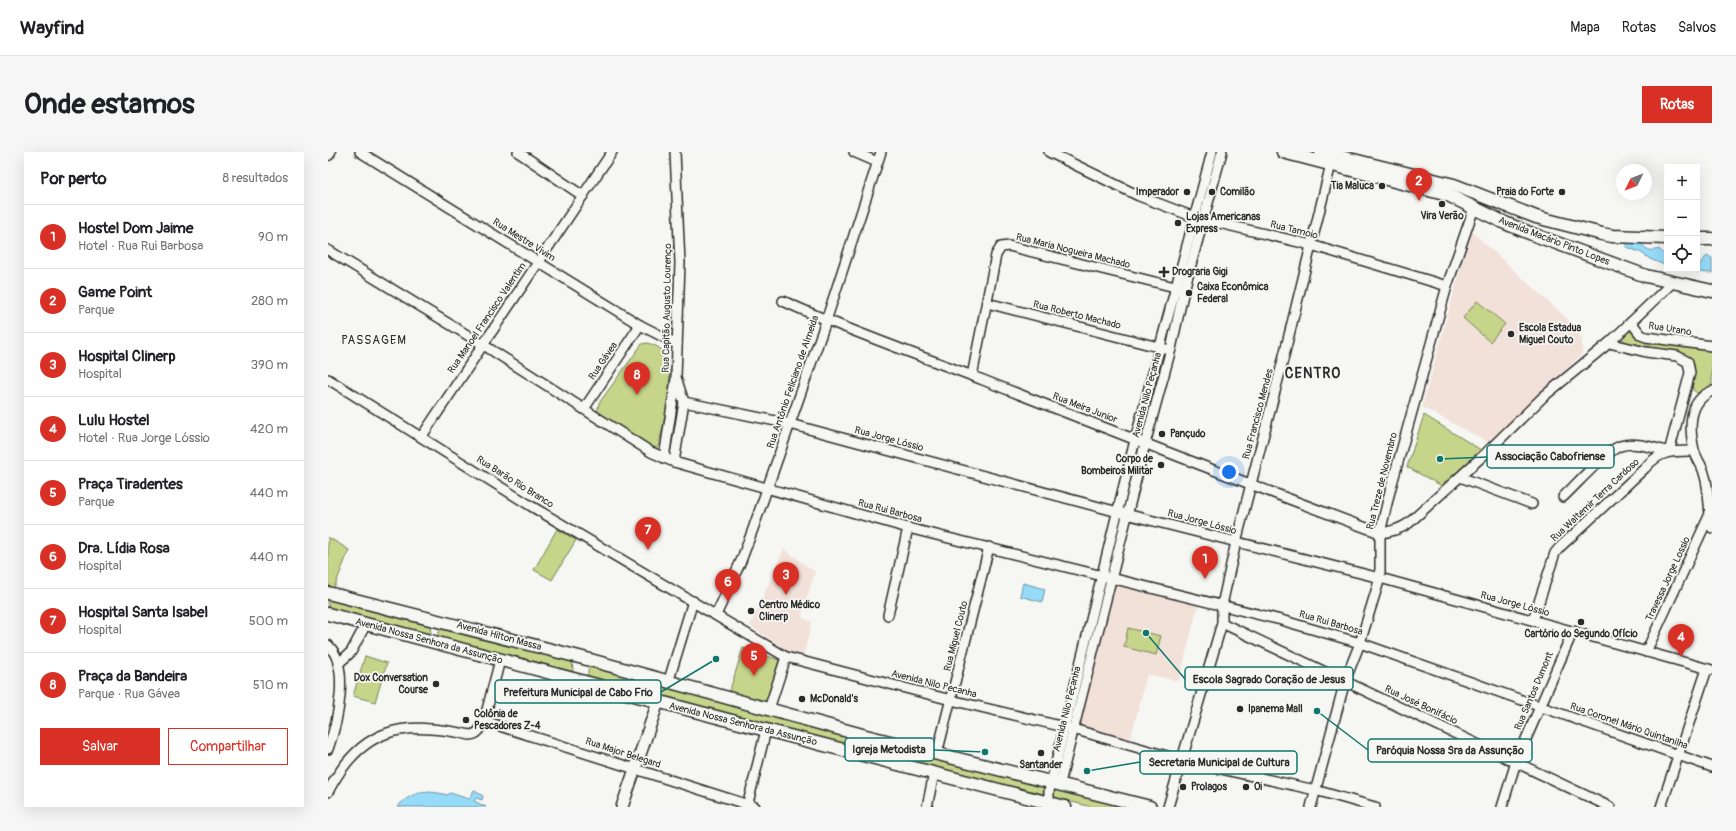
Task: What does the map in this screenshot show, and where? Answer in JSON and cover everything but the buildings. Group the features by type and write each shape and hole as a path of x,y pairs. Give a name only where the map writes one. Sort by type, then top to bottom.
{"main road":[{"name":"Avenida Macário Pinto Lopes","path":"1283,152 1448,195 1532,234 1646,276 1672,284 1712,291"},
{"name":"Avenida Macário Pinto Lopes","path":"1321,152 1454,185 1536,217 1602,234 1612,236 1664,238"},
{"path":"1700,239 1712,240"},
{"name":"Avenida Hilton Massa","path":"328,593 590,660 668,682"},
{"name":"Avenida Nossa Senhora da Assunção","path":"328,614 1057,806"},
{"path":"432,641 436,620"},
{"path":"584,681 590,660"},
{"name":"Avenida Nossa Senhora da Assunção","path":"668,682 866,736 1055,782 1122,804 1150,807"},
{"path":"863,755 867,745 866,736"}],"street":[{"name":"Rua Mestre Vivim","path":"360,152 640,325 677,344"},
{"path":"518,152 584,196"},
{"name":"Rua Manoel Francisco Valentim","path":"422,436 482,344 584,196 612,152"},
{"name":"Rua Capitão Augusto Lourenço","path":"674,462 684,402 676,377 680,263 675,152"},
{"path":"854,152 877,162"},
{"name":"Rua Antônio Feliciano de Almeida","path":"716,615 741,561 790,424 826,321 881,152"},
{"name":"Rua Tamoio","path":"1049,152 1139,196 1194,216 1311,245 1447,286"},
{"name":"Avenida Nilo Peçanha","path":"1055,782 1063,727 1107,577 1128,514 1145,444 1171,349 1180,289 1194,216 1212,152"},
{"name":"Avenida Nilo Peçanha","path":"1055,782 1073,729 1107,577 1118,512 1136,440 1161,348 1204,219 1222,152"},
{"name":"Rua Francisco Mendes","path":"1168,807 1222,623 1222,605 1236,542 1332,164"},
{"name":"Rua Treze de Novembro","path":"1311,807 1345,681 1360,643 1380,578 1380,533 1408,425 1447,286 1474,208"},
{"name":"Rua Maria Nogueira Machado","path":"972,376 996,255 998,250 1005,245 1180,289"},
{"name":"Rua Rui Barbosa","path":"328,250 482,344 651,452 674,462 908,528 1222,605 1360,643 1539,706"},
{"path":"1380,533 1392,532 1401,529 1460,477 1543,397 1609,343 1672,284"},
{"name":"Rua Meira Junior","path":"783,302 826,321 972,376 1250,486 1380,533"},
{"name":"Rua Roberto Machado","path":"987,304 1161,348 1171,349"},
{"name":"Rua Urano","path":"1631,322 1641,335 1646,337 1712,346"},
{"name":"Rua Gávea","path":"584,409 640,325"},
{"path":"1563,497 1607,455 1620,446 1644,445 1669,452 1690,373 1688,362 1677,356 1646,352 1609,343"},
{"path":"664,458 676,377"},
{"name":"Rua Barão Rio Branco","path":"328,379 422,436 531,506 693,601"},
{"path":"1712,391 1705,394 1697,401 1692,411 1691,421 1694,451 1705,473 1709,516 1712,528"},
{"name":"Rua Jorge Lóssio","path":"684,402 790,424 1118,512 1380,578 1709,669"},
{"name":"Rua Waltemir Terra Cardoso","path":"1533,620 1555,553 1645,468 1653,458 1669,452 1694,451"},
{"path":"1460,477 1532,504"},
{"name":"Travessa Jorge Lossio","path":"1646,652 1709,516"},
{"path":"888,615 908,528"},
{"name":"Rua Miguel Couto","path":"937,754 989,547"},
{"path":"668,682 693,601"},
{"name":"Avenida Nilo Pecanha","path":"693,601 786,657 951,700 1073,729 1181,760 1315,790 1375,807"},
{"name":"Rua José Bonifácio","path":"1222,623 1610,807"},
{"path":"338,664 351,652 366,624"},
{"name":"Rua Santos Dumont","path":"1502,807 1516,762 1539,706 1573,631"},
{"path":"328,646 332,649 338,664 340,692 335,729 328,749"},
{"path":"769,709 786,657"},
{"path":"328,792 344,764 356,752 386,733 405,728 425,728 470,735 476,734 480,730 484,721 500,660"},
{"path":"1661,807 1709,669"},
{"path":"622,807 658,702"},
{"name":"Rua Coronel Mário Quintanilha","path":"1539,706 1712,767"},
{"name":"Rua Major Belegard","path":"484,721 636,768 750,806"},
{"path":"750,806 766,730"},
{"path":"927,807 934,773"},
{"path":"1055,782 1049,798 1057,806"}],"shaded area":[{"name":"Escola Estadua Miguel Couto","path":"1471,231 1576,327 1582,340 1582,354 1490,443 1422,407"},
{"path":"784,549 815,572 801,617 812,622 803,656 793,654 750,626"},
{"path":"1114,584 1198,606 1179,681 1147,674 1130,741 1077,727"}],"green space":[{"path":"1477,301 1505,324 1490,342 1463,318"},
{"path":"1628,330 1712,349 1712,388 1697,393 1693,390 1692,384 1694,371 1693,363 1684,354 1625,342 1622,338 1624,333"},
{"path":"647,343 660,348 663,351 667,360 669,371 668,399 663,428 657,450 597,413 599,403 642,344"},
{"path":"1424,415 1481,450 1442,486 1407,467"},
{"path":"557,529 576,540 552,580 534,570"},
{"path":"328,537 349,550 334,588 328,586"},
{"path":"328,598 430,624 431,634 428,637 328,611"},
{"path":"442,628 572,661 573,670 571,673 439,640 438,633"},
{"path":"1128,628 1161,636 1156,655 1124,647"},
{"path":"743,648 779,660 766,703 729,693"},
{"path":"365,656 387,663 375,702 353,696"},
{"path":"591,665 855,737 857,743 851,748 588,678 588,670"},
{"path":"878,744 1136,807 1092,807 875,752"}],"water":[{"path":"1626,242 1641,243 1647,249 1651,250 1659,249 1664,254 1664,265 1650,259 1640,252 1626,247"},
{"path":"1708,256 1712,258 1712,273 1696,272 1700,272 1700,265 1703,259"},
{"path":"1023,583 1045,589 1042,602 1020,596"},
{"path":"474,790 483,796 482,800 476,798 474,801 486,807 397,807 403,801 415,794 433,792 448,795 450,793 469,799"}],"place":[{"name":"Tia Maluca","path":"1382,186"},
{"name":"Imperador","path":"1187,192"},
{"name":"Comilão","path":"1212,192"},
{"name":"Praia do Forte","path":"1562,192"},
{"name":"Game Point","path":"1419,201"},
{"name":"Vira Verão","path":"1442,204"},
{"name":"Lojas Americanas Express","path":"1178,223"},
{"name":"Drograria Gigi","path":"1164,272"},
{"name":"Caixa Econômica Federal","path":"1189,293"},
{"name":"Escola Estadua Miguel Couto","path":"1511,334"},
{"name":"Praça da Bandeira","path":"637,395"},
{"name":"Pançudo","path":"1162,434"},
{"name":"Associação Cabofriense","path":"1440,459"},
{"name":"Corpo de Bombeiros Militar","path":"1161,465"},
{"name":"Hospital Santa Isabel","path":"648,550"},
{"name":"Hostel Dom Jaime","path":"1205,579"},
{"name":"Hospital Clinerp","path":"786,595"},
{"name":"Dra. Lídia Rosa","path":"728,602"},
{"name":"Centro Médico Clinerp","path":"751,611"},
{"name":"Cartório do Segundo Ofício","path":"1581,622"},
{"name":"Escola Sagrado Coração de Jesus","path":"1146,633"},
{"name":"Lulu Hostel","path":"1681,657"},
{"name":"Prefeitura Municipal de Cabo Frio","path":"716,659"},
{"name":"Praça Tiradentes","path":"754,676"},
{"name":"Dox Conversation Course","path":"436,684"},
{"name":"McDonald's","path":"802,699"},
{"name":"Ipanema Mall","path":"1240,709"},
{"name":"Paróquia Nossa Sra da Assunção","path":"1317,711"},
{"name":"Colônia de Pescadores Z-4","path":"466,720"},
{"name":"Igreja Metodista","path":"985,752"},
{"name":"Santander","path":"1041,753"},
{"name":"Secretaria Municipal de Cultura","path":"1087,771"},
{"name":"Prolagos","path":"1183,787"},
{"name":"Oi","path":"1246,787"}],"district":[{"name":"PASSAGEM","path":"374,340"},
{"name":"CENTRO","path":"1313,373"}]}
